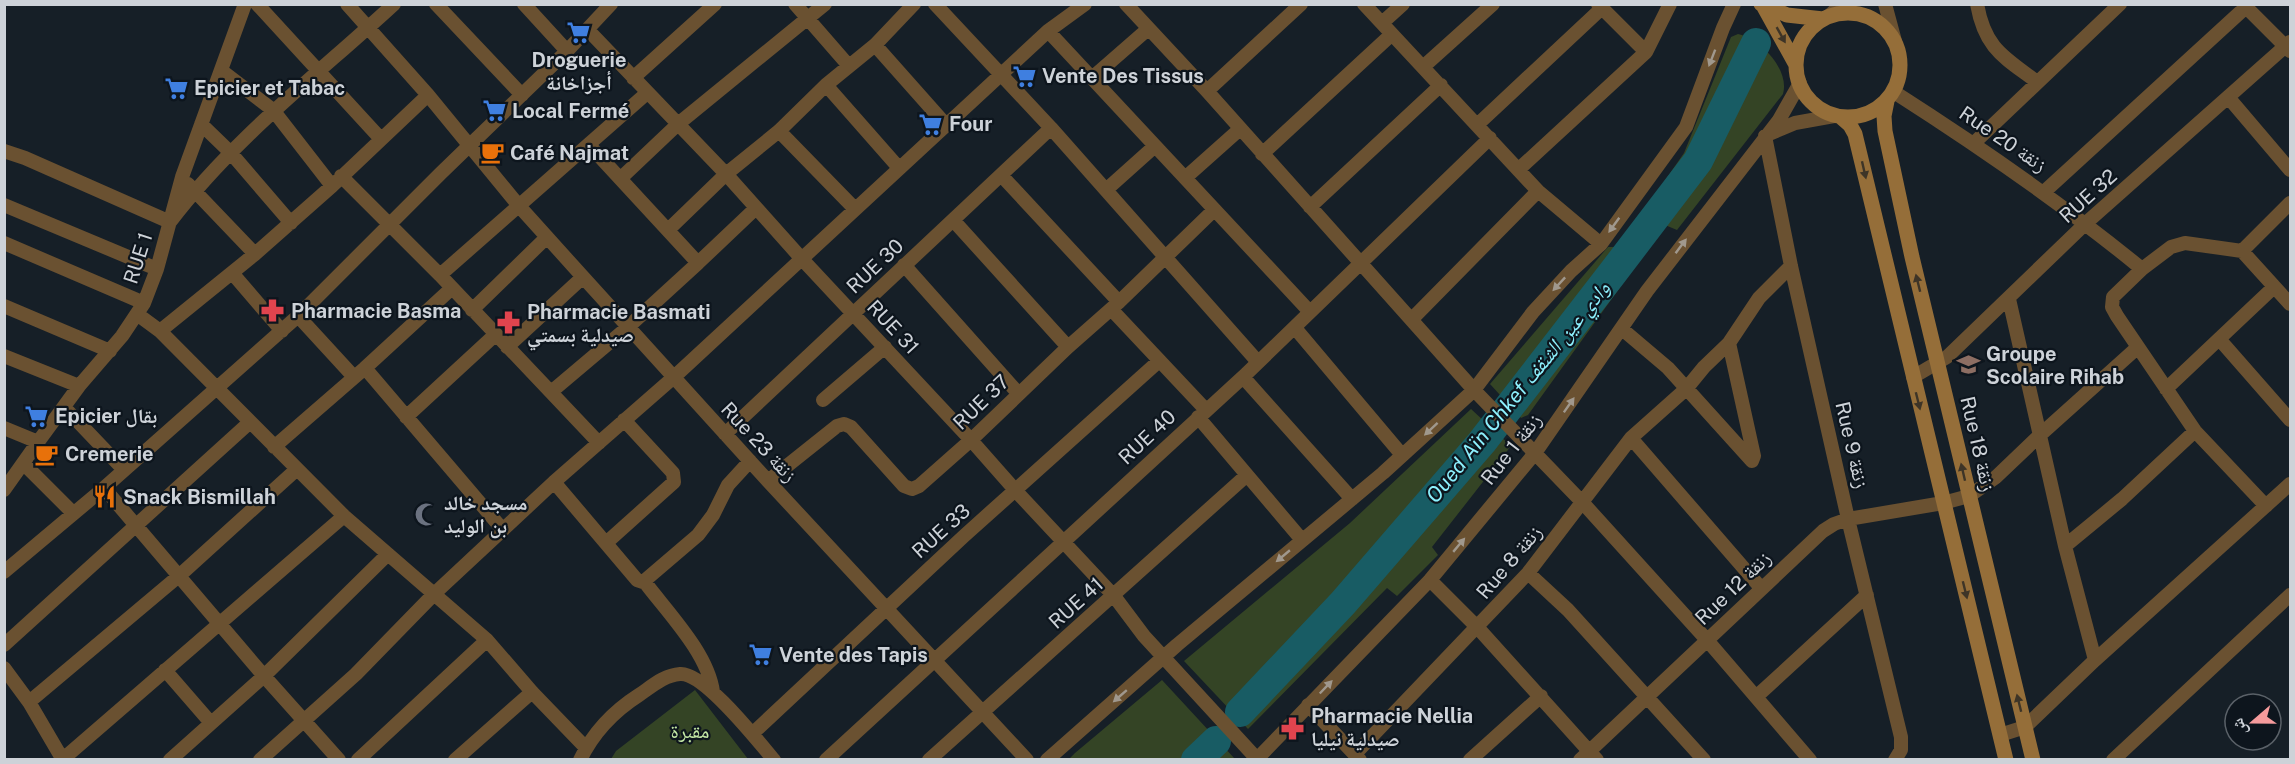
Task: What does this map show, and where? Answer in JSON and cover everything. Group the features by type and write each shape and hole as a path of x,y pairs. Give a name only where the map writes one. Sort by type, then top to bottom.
{"street":[{"name":"RUE 1","path":"4,490 64,407 110,351 140,309 157,269 182,177 245,4"},
{"path":"257,4 380,138"},
{"name":"Rue 23 زنقة","path":"347,4 428,94 519,206 768,481 1027,759"},
{"path":"4,151 170,222 194,191 273,110 319,73 394,4"},
{"path":"436,4 522,95"},
{"path":"524,4 567,51"},
{"path":"4,572 104,488 298,316 567,51 611,4"},
{"path":"633,78 715,4"},
{"path":"795,4 849,66"},
{"path":"621,178 678,124 825,4"},
{"path":"668,230 726,174 779,131 826,85 875,45 914,4"},
{"path":"934,4 1002,74 1107,189 1258,362"},
{"path":"1126,4 1412,318 1474,390 1509,424 1707,640 1810,759"},
{"path":"1207,91 1301,4"},
{"path":"1364,4 1538,191 1601,244"},
{"path":"1382,23 1403,4"},
{"path":"1423,67 1492,4"},
{"path":"1519,170 1646,52 1670,4"},
{"path":"1047,759 1352,499 1474,390 1533,312 1570,271 1601,244 1686,127 1734,4"},
{"path":"1795,63 1804,37 1842,4"},
{"path":"1765,136 1795,123 1838,117 1859,117 1874,111 1891,96 1900,75 1900,58 1886,4"},
{"path":"1977,4 1985,35 1992,47 2037,82"},
{"path":"1974,143 2120,4"},
{"path":"260,759 308,725 434,594 554,482 674,377 1048,31 1082,5"},
{"path":"1477,125 1600,6 1646,52"},
{"path":"1762,6 1793,16 1826,17 1844,13 1859,14 1873,19 1886,28 1895,41"},
{"path":"1762,6 1795,63 1802,91 1821,111 1838,117 1850,125 1855,134 2006,759"},
{"path":"2044,192 2245,6 2289,46"},
{"path":"1093,77 1148,28"},
{"name":"RUE 31","path":"588,30 726,174 971,440 1114,596 1144,636 1257,759"},
{"path":"1048,31 1310,312"},
{"path":"1262,154 1392,34"},
{"path":"875,45 946,125"},
{"name":"RUE 32","path":"1912,377 1938,364 1964,342 2086,223 2289,46"},
{"path":"222,71 273,110 337,181 388,225 440,275 598,443"},
{"name":"Rue 1 زنقة","path":"1257,759 1430,580 1535,453 1647,291 1791,102 1800,83"},
{"path":"826,85 899,168"},
{"path":"1310,207 1441,85"},
{"path":"440,275 647,93"},
{"path":"160,331 233,274 291,223 428,94"},
{"name":"Rue 20 زنقة","path":"1891,96 1974,143 2086,223 2142,269"},
{"name":"Rue 18 زنقة","path":"1891,96 1884,116 1885,131 1912,257 2033,759"},
{"path":"2228,97 2290,170"},
{"path":"201,124 230,152 291,223"},
{"name":"RUE 30","path":"725,434 1051,128"},
{"path":"1185,178 1240,129"},
{"path":"779,131 855,209"},
{"name":"Rue 9 زنقة","path":"1765,136 1791,266 1848,519 1901,737 1901,750 1896,759"},
{"name":"RUE 40","path":"835,757 934,660 1295,328 1490,138"},
{"path":"590,145 698,263"},
{"path":"1107,189 1155,146"},
{"path":"1001,175 1115,306 1202,414 1247,475 1302,540"},
{"path":"182,177 255,254"},
{"path":"1412,318 1538,191"},
{"path":"2237,251 2290,203"},
{"path":"4,205 157,269"},
{"path":"551,392 628,327 756,208"},
{"name":"RUE 37","path":"768,481 840,424 850,427 904,486 912,489 919,486 971,440 1068,346 1115,306 1214,210"},
{"path":"953,220 1068,346"},
{"path":"472,310 547,237"},
{"path":"4,243 140,309 249,423 344,516 487,640 583,754 593,736 633,699 664,678 681,674 691,676 713,692 774,759"},
{"path":"2266,506 2195,431 2117,316 2112,302 2113,297 2142,269 2178,244 2192,243 2237,251 2290,304"},
{"path":"904,265 1018,393"},
{"name":"Rue 8 زنقة","path":"1358,757 1528,573 1631,438 1686,389 1704,367 1729,343 1759,298 1791,266"},
{"path":"233,274 282,330"},
{"path":"507,347 583,277"},
{"path":"2166,389 2274,287"},
{"path":"274,447 452,288"},
{"path":"2009,299 2065,546 2095,660"},
{"path":"4,306 110,351"},
{"path":"298,316 406,417 503,530"},
{"path":"1295,328 1402,455"},
{"path":"1622,329 1651,352 1754,460 1729,343"},
{"path":"406,417 496,334"},
{"path":"2220,340 2290,420"},
{"path":"823,400 885,347"},
{"path":"1969,496 1996,477 2138,347"},
{"path":"4,356 80,386"},
{"name":"RUE 33","path":"752,734 1015,490 1159,361"},
{"path":"1243,376 1352,499"},
{"path":"64,407 124,470"},
{"path":"606,543 674,483 675,478 624,420"},
{"path":"4,645 249,423"},
{"path":"4,428 38,442"},
{"path":"2065,546 2122,499 2195,431"},
{"path":"1631,438 1761,588"},
{"path":"644,581 698,535 713,515 728,485 750,461"},
{"path":"23,463 73,513"},
{"path":"29,702 180,575 297,469"},
{"name":"RUE 41","path":"929,759 1247,475"},
{"path":"554,482 637,580 644,581 699,656 708,673 713,692"},
{"path":"2000,735 2025,727 2095,660 2290,484"},
{"path":"104,488 339,759"},
{"name":"Rue 12 زنقة","path":"1589,757 1646,696 1823,531 1848,519 1943,503 1969,496"},
{"path":"4,668 29,702 63,759 344,516"},
{"path":"170,759 264,675 388,554"},
{"path":"1528,573 1568,610 1704,759"},
{"path":"1430,580 1541,696 1589,757"},
{"path":"1757,696 1867,595"},
{"path":"2113,759 2290,595"},
{"path":"358,759 487,640"},
{"path":"165,670 211,723"},
{"path":"455,759 532,692"},
{"path":"1470,759 1541,696"},
{"path":"1308,705 1358,757"}],"green space":[{"path":"1738,34 1756,42 1772,57 1782,75 1783,94 1677,230 1665,225 1528,415 1521,418 1490,384 1608,247 1619,247 1684,153 1731,37"},
{"path":"1471,409 1511,446 1432,547 1438,555 1397,596 1387,588 1248,729 1184,661 1350,523"},
{"path":"1162,680 1235,759 1069,759 1075,753"},
{"name":"مقبرة","path":"695,690 748,759 611,759 616,751"}],"waterway":[{"name":"Oued Aïn Chkef وادي عين الشقف","path":"1240,712 1343,603 1482,442 1611,275 1698,161 1756,43"},
{"name":"Oued Aïn Chkef وادي عين الشقف","path":"1196,760 1216,741"}],"place":[{"name":"Droguerie أجزاخانة","path":"579,32"},
{"name":"Vente Des Tissus","path":"1024,76"},
{"name":"Epicier et Tabac","path":"176,88"},
{"name":"Local Fermé","path":"494,111"},
{"name":"Four","path":"931,124"},
{"name":"Café Najmat","path":"492,153"},
{"name":"Pharmacie Basma","path":"273,311"},
{"name":"Pharmacie Basmati صيدلية بسمتي","path":"509,323"},
{"name":"Groupe Scolaire Rihab","path":"1968,365"},
{"name":"Epicier بقال","path":"37,416"},
{"name":"Cremerie","path":"47,454"},
{"name":"Snack Bismillah","path":"105,497"},
{"name":"مسجد خالد بن الوليد","path":"426,515"},
{"name":"Vente des Tapis","path":"761,655"},
{"name":"Pharmacie Nellia صيدلية نيليا","path":"1293,728"}]}
